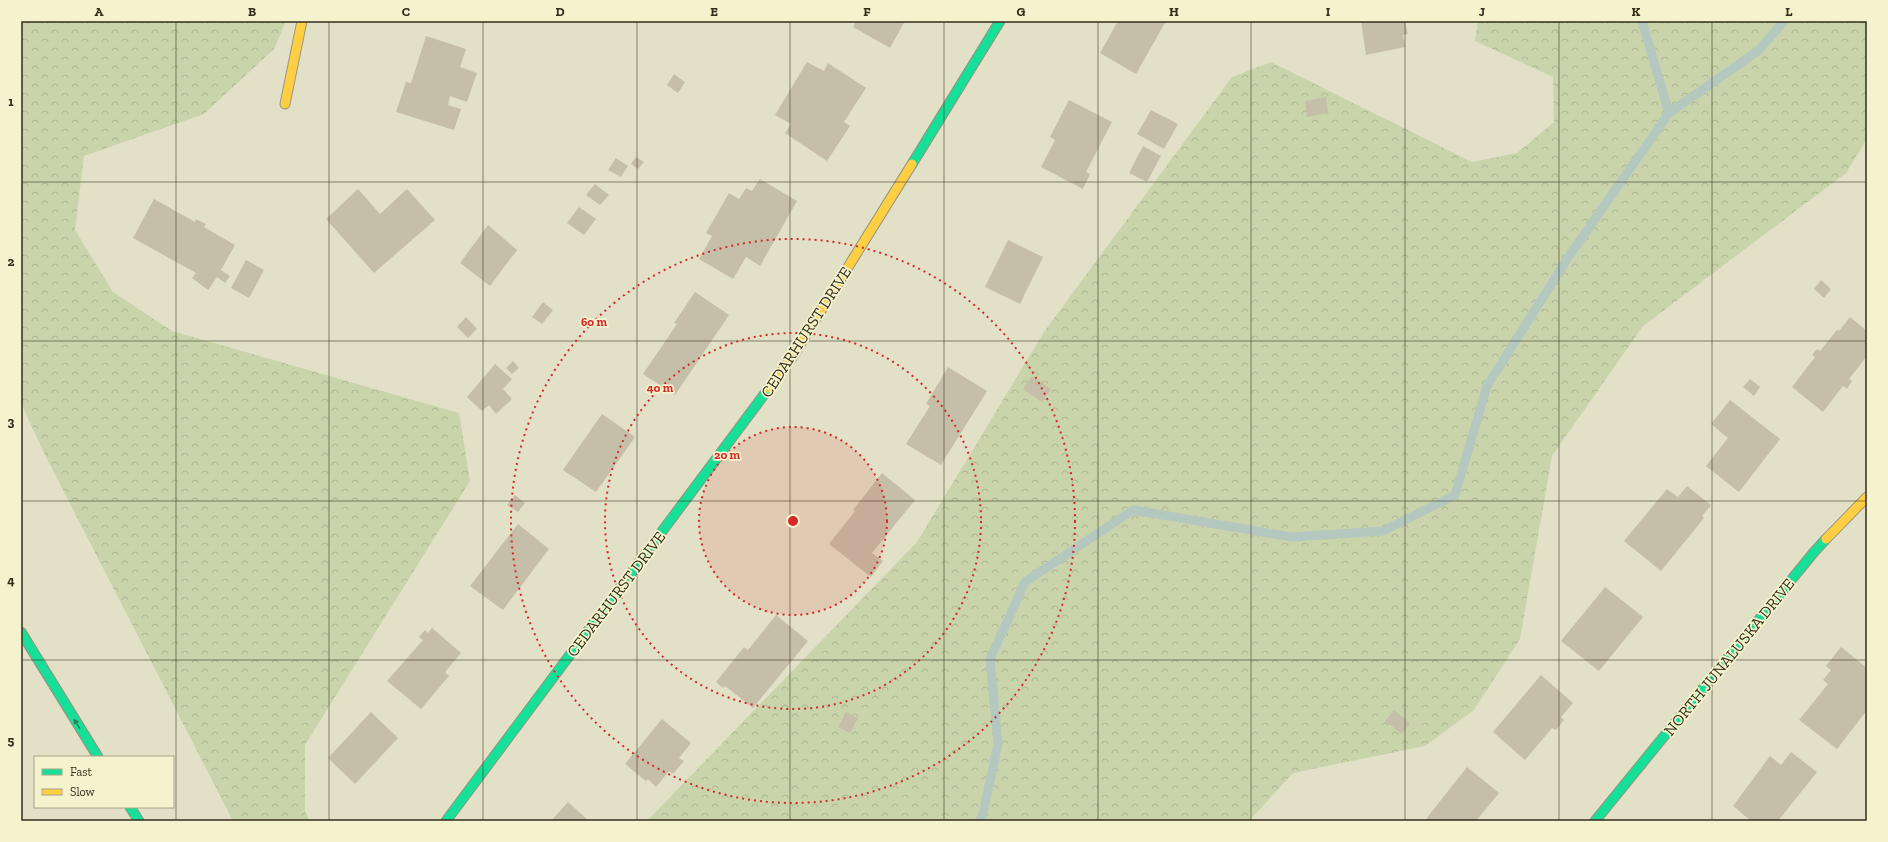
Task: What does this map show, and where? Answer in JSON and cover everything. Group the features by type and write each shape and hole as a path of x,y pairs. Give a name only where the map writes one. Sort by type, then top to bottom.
{"main road":[{"path":"284,104 302,21"},
{"name":"CEDARHURST DRIVE","path":"446,821 792,360 1000,21"},
{"name":"NORTH JUNALUSKA DRIVE","path":"1595,821 1814,552 1867,497"},
{"path":"21,632 97,756"},
{"path":"131,808 139,821"}],"green space":[{"path":"21,21 286,21 274,49 204,114 84,156 75,230 113,292 172,331 459,413 470,481 305,745 305,812 310,821 233,821 45,455 21,403"},
{"path":"1478,21 1867,21 1867,139 1846,173 1643,326 1552,456 1520,639 1474,710 1425,746 1293,773 1249,821 647,821 917,542 1044,332 1232,77 1271,62 1472,162 1517,153 1554,122 1553,77 1475,41"}],"building":[{"path":"856,21 905,21 890,48 853,27"},
{"path":"1118,21 1166,21 1136,74 1100,53"},
{"path":"1361,21 1405,21 1408,34 1403,35 1405,47 1366,55"},
{"path":"426,36 466,49 460,67 477,73 467,102 450,96 448,105 461,109 454,130 396,112 406,82 411,83"},
{"path":"807,62 824,71 828,63 866,88 844,122 850,126 827,161 785,133 791,124 775,115"},
{"path":"674,74 685,82 678,93 667,85"},
{"path":"1326,97 1328,113 1307,117 1305,101"},
{"path":"1069,100 1112,122 1086,172 1090,174 1083,189 1041,167 1055,140 1050,137"},
{"path":"1151,110 1178,124 1164,149 1137,134"},
{"path":"1143,146 1161,156 1147,182 1129,173"},
{"path":"636,157 644,162 638,169 631,164"},
{"path":"616,158 628,166 621,177 608,170"},
{"path":"760,179 797,201 760,266 746,257 733,279 699,259 712,236 706,233 729,193 739,199 746,188 752,191"},
{"path":"595,184 609,195 600,205 586,195"},
{"path":"358,189 380,214 407,189 435,220 374,273 326,219"},
{"path":"154,199 195,222 196,219 206,224 204,227 235,245 221,270 230,276 225,283 217,277 208,290 192,278 196,273 133,238"},
{"path":"579,207 596,219 584,235 567,223"},
{"path":"488,225 517,250 490,286 460,263"},
{"path":"1008,240 1043,257 1020,304 985,287"},
{"path":"246,260 264,270 249,298 231,288"},
{"path":"1821,280 1831,289 1824,298 1814,289"},
{"path":"695,292 729,315 675,395 643,374 677,324 674,323"},
{"path":"543,302 553,310 542,324 532,317"},
{"path":"466,317 477,329 468,338 457,327"},
{"path":"1850,317 1867,331 1867,356 1849,379 1852,381 1847,389 1843,386 1823,412 1792,387 1815,357 1812,355 1817,349 1820,351"},
{"path":"513,361 519,368 512,374 506,368"},
{"path":"495,364 512,379 503,389 512,399 496,414 489,405 482,411 467,397"},
{"path":"948,367 987,391 941,465 906,444 930,406 926,404"},
{"path":"1032,376 1051,389 1042,402 1023,389"},
{"path":"1750,379 1760,387 1754,396 1743,387"},
{"path":"1730,400 1780,439 1739,492 1706,466 1728,438 1711,424"},
{"path":"602,414 635,437 596,492 563,470"},
{"path":"882,473 915,500 872,553 883,561 871,577 829,544"},
{"path":"1687,486 1711,505 1702,516 1704,518 1661,571 1624,541 1667,489 1678,497"},
{"path":"515,495 525,503 518,512 507,505"},
{"path":"518,524 549,549 503,610 470,586"},
{"path":"1605,587 1643,617 1599,671 1561,641"},
{"path":"776,615 808,641 753,708 725,686 723,688 716,682 744,647 748,650"},
{"path":"432,628 461,653 445,672 449,676 421,709 387,681 423,640 419,637 425,630 428,633"},
{"path":"1841,647 1867,668 1867,710 1837,749 1799,720 1828,684 1823,680 1831,670 1826,666"},
{"path":"1541,675 1573,703 1561,717 1564,720 1556,730 1552,728 1525,760 1493,732"},
{"path":"1394,710 1410,723 1402,734 1385,721"},
{"path":"371,712 398,738 355,784 328,758"},
{"path":"846,712 858,718 850,733 838,727"},
{"path":"662,719 691,743 679,758 684,761 673,774 669,771 656,787 648,779 646,781 625,764"},
{"path":"1791,752 1817,772 1778,821 1751,821 1733,806 1770,756 1781,765"},
{"path":"1467,767 1499,793 1476,821 1428,821 1426,819"},
{"path":"568,802 589,821 551,821"}],"waterway":[{"path":"1642,21 1669,113"},
{"path":"979,821 982,818 998,744 990,659 1025,582 1133,510 1292,537 1383,531 1455,495 1487,386 1569,256 1669,113 1759,50 1784,21"}],"traffic: fast":[{"path":"912,164 1000,21"},
{"path":"446,821 769,388"},
{"path":"1595,821 1826,539"},
{"path":"21,632 97,756"},
{"path":"131,808 139,821"}],"traffic: slow":[{"path":"285,104 302,21"},
{"path":"769,388 791,359 912,164"},
{"path":"1826,539 1867,497"}]}
